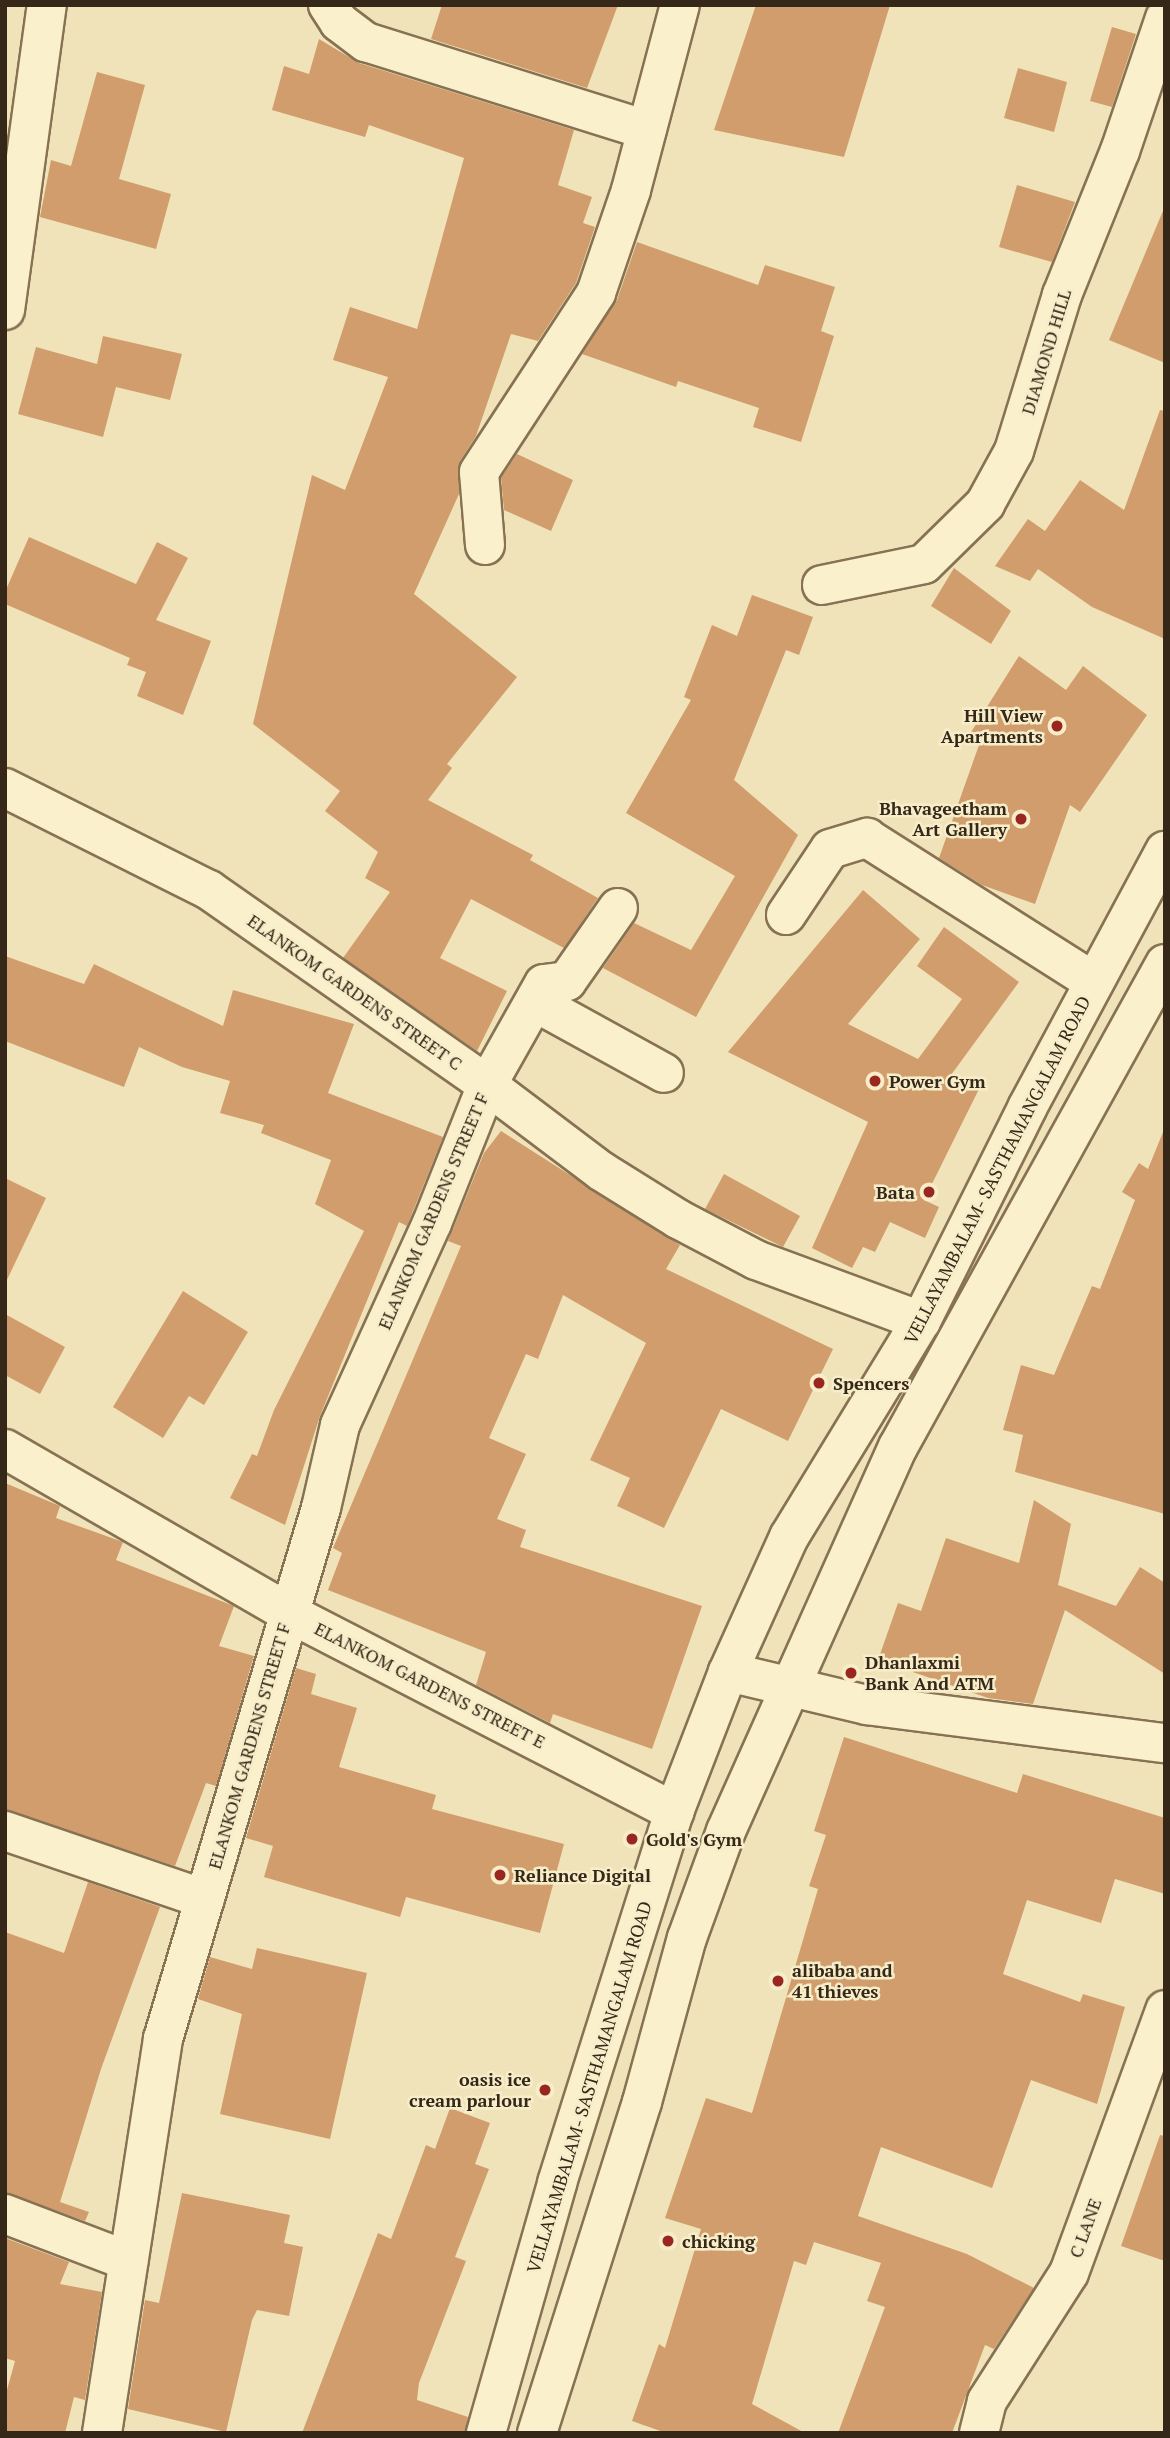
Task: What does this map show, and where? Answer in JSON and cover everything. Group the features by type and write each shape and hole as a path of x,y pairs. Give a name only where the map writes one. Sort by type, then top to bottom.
{"street":[{"path":"5,310 47,5"},
{"path":"328,5 339,22 366,42 647,130"},
{"path":"485,545 479,472 596,293 647,130 680,5"},
{"name":"DIAMOND HILL","path":"822,585 924,565 985,504 1014,451 1062,295 1119,151 1165,18"},
{"name":"ELANKOM GARDENS STREET C","path":"5,788 209,890 487,1085 601,1171 678,1219 756,1260 921,1321"},
{"path":"786,915 830,849 867,838 1094,982"},
{"name":"VELLAYAMBALAM- SASTHAMANGALAM ROAD","path":"486,2433 608,2020 674,1812 728,1672 789,1537 921,1321 1094,982 1165,851"},
{"name":"ELANKOM GARDENS STREET F","path":"102,2433 163,2039 287,1612 321,1508 340,1425 432,1223 487,1085 544,984 567,981 618,908"},
{"path":"537,2433 661,2037 687,1938 722,1843 898,1447 1165,964"},
{"path":"535,1002 664,1073"},
{"name":"ELANKOM GARDENS STREET E","path":"5,1449 287,1612 674,1812"},
{"path":"728,1672 789,1689 867,1705 1165,1744"},
{"path":"5,1831 205,1899"},
{"name":"C LANE","path":"979,2433 988,2402 1069,2273 1158,2050 1165,2010"},
{"path":"608,2020 661,2037"},
{"path":"5,2214 128,2261"}],"building":[{"path":"442,5 618,5 587,88 431,39"},
{"path":"756,5 890,5 844,157 714,130"},
{"path":"1112,27 1136,34 1112,107 1090,101"},
{"path":"319,39 359,63 574,130 558,185 592,197 583,223 595,227 576,283 538,341 511,334 476,436 460,461 459,494 414,594 517,677 447,764 452,768 428,800 533,855 530,860 598,898 564,948 471,899 440,958 507,991 477,1051 343,958 390,892 365,878 378,852 325,811 340,791 253,724 312,475 345,490 388,377 333,360 350,307 417,329 464,158 369,125 365,137 272,110 284,66 309,74"},
{"path":"1018,68 1067,82 1054,132 1004,118"},
{"path":"97,72 145,85 119,179 171,194 156,249 40,217 51,160 71,166"},
{"path":"1017,185 1075,202 1052,262 999,247"},
{"path":"1165,206 1165,363 1109,340"},
{"path":"637,242 758,285 765,265 835,287 821,331 834,336 801,442 753,427 759,408 678,381 676,387 582,354 617,300"},
{"path":"103,336 182,354 170,400 116,387 103,437 18,414 36,347 97,364"},
{"path":"1160,410 1165,411 1165,639 1092,607 1038,569 1030,581 995,566 1028,519 1045,531 1080,480 1124,510"},
{"path":"517,454 573,480 551,531 504,510 501,478"},
{"path":"29,537 136,584 157,542 188,558 156,620 211,641 183,715 137,696 146,672 127,665 130,658 5,604 5,592"},
{"path":"954,568 1011,611 991,644 931,606"},
{"path":"752,595 813,617 799,655 786,650 734,780 798,835 696,1017 603,968 634,923 691,950 735,876 626,813 691,700 684,697 712,625 737,636"},
{"path":"1019,656 1066,690 1083,666 1147,715 1080,812 1070,805 1035,904 982,885 939,858 979,745 968,737"},
{"path":"863,890 920,939 848,1024 918,1059 962,999 917,966 944,927 1019,982 951,1075 979,1089 924,1200 939,1207 925,1238 890,1222 875,1252 863,1247 852,1268 812,1248 868,1122 728,1052"},
{"path":"5,956 84,984 94,964 223,1026 233,990 354,1024 328,1093 443,1137 407,1226 399,1222 320,1416 285,1525 230,1498 252,1454 257,1456 274,1410 364,1231 315,1204 331,1160 261,1133 264,1125 220,1113 230,1081 182,1067 139,1047 124,1087 5,1041"},
{"path":"501,1131 680,1245 666,1269 833,1349 788,1441 721,1409 664,1528 617,1506 630,1478 590,1460 646,1343 563,1295 538,1359 526,1354 489,1438 526,1454 497,1519 526,1530 520,1547 702,1606 652,1749 553,1714 550,1723 476,1685 486,1652 328,1590 342,1553 333,1548 461,1246 448,1241 484,1153"},
{"path":"1163,1132 1165,1514 1015,1472 1023,1435 1003,1430 1021,1365 1054,1375 1092,1286 1100,1289 1135,1200 1122,1192 1139,1163 1148,1169"},
{"path":"724,1174 800,1216 783,1247 705,1209"},
{"path":"5,1178 46,1198 5,1284"},
{"path":"183,1291 248,1332 204,1405 189,1396 163,1438 113,1407"},
{"path":"5,1314 65,1347 40,1394 5,1375"},
{"path":"5,1483 60,1506 56,1518 123,1542 116,1560 234,1606 219,1646 254,1656 216,1786 206,1783 175,1866 5,1810"},
{"path":"1034,1500 1071,1524 1058,1585 1116,1606 1140,1567 1165,1583 1165,1674 1065,1610 1033,1704 988,1698 878,1660 898,1603 921,1611 946,1538 1019,1563"},
{"path":"296,1668 316,1674 311,1694 357,1708 339,1767 436,1795 432,1809 564,1844 540,1933 406,1897 400,1917 264,1877 273,1846 246,1838"},
{"path":"844,1737 1017,1793 1023,1774 1165,1818 1165,1894 1115,1879 1101,1923 1027,1900 1003,1974 1080,2002 1083,1994 1125,2007 1097,2104 1031,2080 992,2188 881,2147 858,2216 967,2254 1034,2288 994,2349 985,2345 952,2433 838,2433 885,2307 867,2301 881,2263 814,2242 806,2265 794,2261 752,2404 805,2433 666,2433 632,2421 659,2344 665,2348 701,2229 665,2218 706,2098 752,2113 818,1889 809,1886 826,1835 814,1831"},
{"path":"88,1882 160,1907 101,2069 60,2202 89,2212 85,2221 5,2193 5,1932 64,1953"},
{"path":"257,1948 367,1973 330,2139 220,2114 242,2014 198,1999 210,1957 252,1969"},
{"path":"450,2108 490,2123 475,2164 489,2169 455,2257 466,2261 419,2383 417,2400 468,2417 465,2433 302,2433 378,2233 391,2239 426,2145 435,2149"},
{"path":"1160,2135 1165,2136 1165,2261 1121,2246"},
{"path":"182,2193 290,2215 284,2243 303,2247 289,2316 257,2310 252,2320 226,2432 128,2409 145,2300 159,2303"},
{"path":"5,2238 69,2262 60,2284 102,2292 85,2400 74,2397 65,2433 5,2433 5,2397 15,2361 5,2358"}],"place":[{"name":"Hill View Apartments","path":"1057,726"},
{"name":"Bhavageetham Art Gallery","path":"1021,819"},
{"name":"Power Gym","path":"875,1081"},
{"name":"Bata","path":"929,1192"},
{"name":"Spencers","path":"819,1383"},
{"name":"Dhanlaxmi Bank And ATM","path":"851,1673"},
{"name":"Gold's Gym","path":"632,1839"},
{"name":"Reliance Digital","path":"500,1875"},
{"name":"alibaba and 41 thieves","path":"778,1981"},
{"name":"oasis ice cream parlour","path":"545,2090"},
{"name":"chicking","path":"668,2241"}]}
